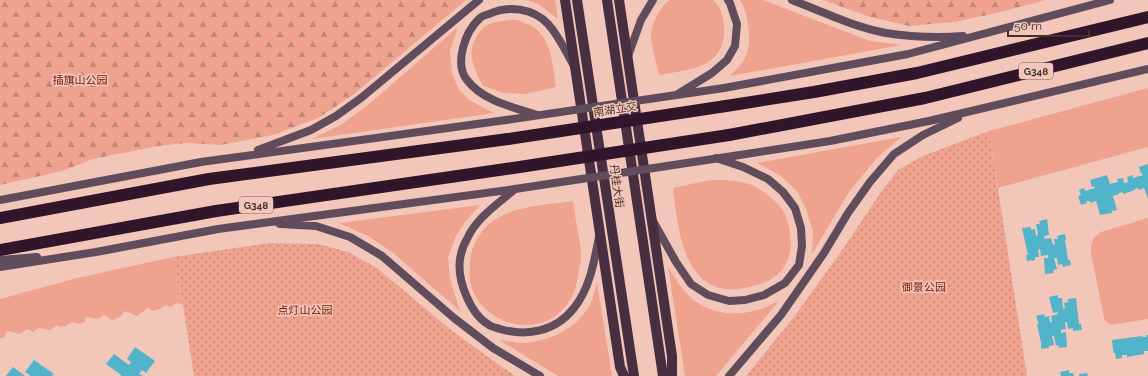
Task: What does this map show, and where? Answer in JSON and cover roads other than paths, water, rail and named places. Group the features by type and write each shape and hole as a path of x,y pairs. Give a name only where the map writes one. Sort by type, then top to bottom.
{"highway":[{"name":"南湖立交","path":"0,218 209,179 508,139 814,92 917,73 1148,17"},
{"name":"G348","path":"0,250 216,211 729,135 925,98 1148,43"}],"main road":[{"path":"566,0 620,367 624,376"},
{"name":"丹桂大街","path":"577,0 634,376"},
{"name":"丹桂大街","path":"607,0 663,376"},
{"path":"619,0 672,356 672,376"}],"street":[{"path":"241,156 311,130 336,116 361,98 479,0"},
{"path":"627,57 641,20 653,0"},
{"path":"678,94 712,73 727,60 735,46 737,24 728,0"},
{"path":"792,0 860,26 885,32 942,38 987,34"},
{"path":"0,200 201,162 724,88 908,54 1110,0"},
{"path":"537,115 498,102 478,92 466,79 461,64 462,48 469,33 479,18 498,10 513,8 532,13 548,24 558,38 576,70"},
{"path":"0,267 96,252 218,229 515,189 830,141 929,121 1148,69"},
{"path":"729,376 741,360 781,315 824,253 848,213 870,182 894,154 924,135 972,111"},
{"path":"651,217 676,262 691,284 708,295 729,301 745,300 764,295 785,283 799,265 802,246 801,228 795,208 783,192 768,179 743,167 716,158"},
{"path":"515,189 480,220 467,238 460,259 462,280 467,299 474,312 489,325 512,332 535,332 559,322 574,308 584,292 592,268 600,234"},
{"path":"261,223 316,226 350,238 382,256 448,314 493,348 540,376"},
{"path":"0,260 96,252"}],"park label":[{"name":"插旗山公园","path":"80,80"},
{"name":"御景公园","path":"924,287"},
{"name":"点灯山公园","path":"305,310"}]}
